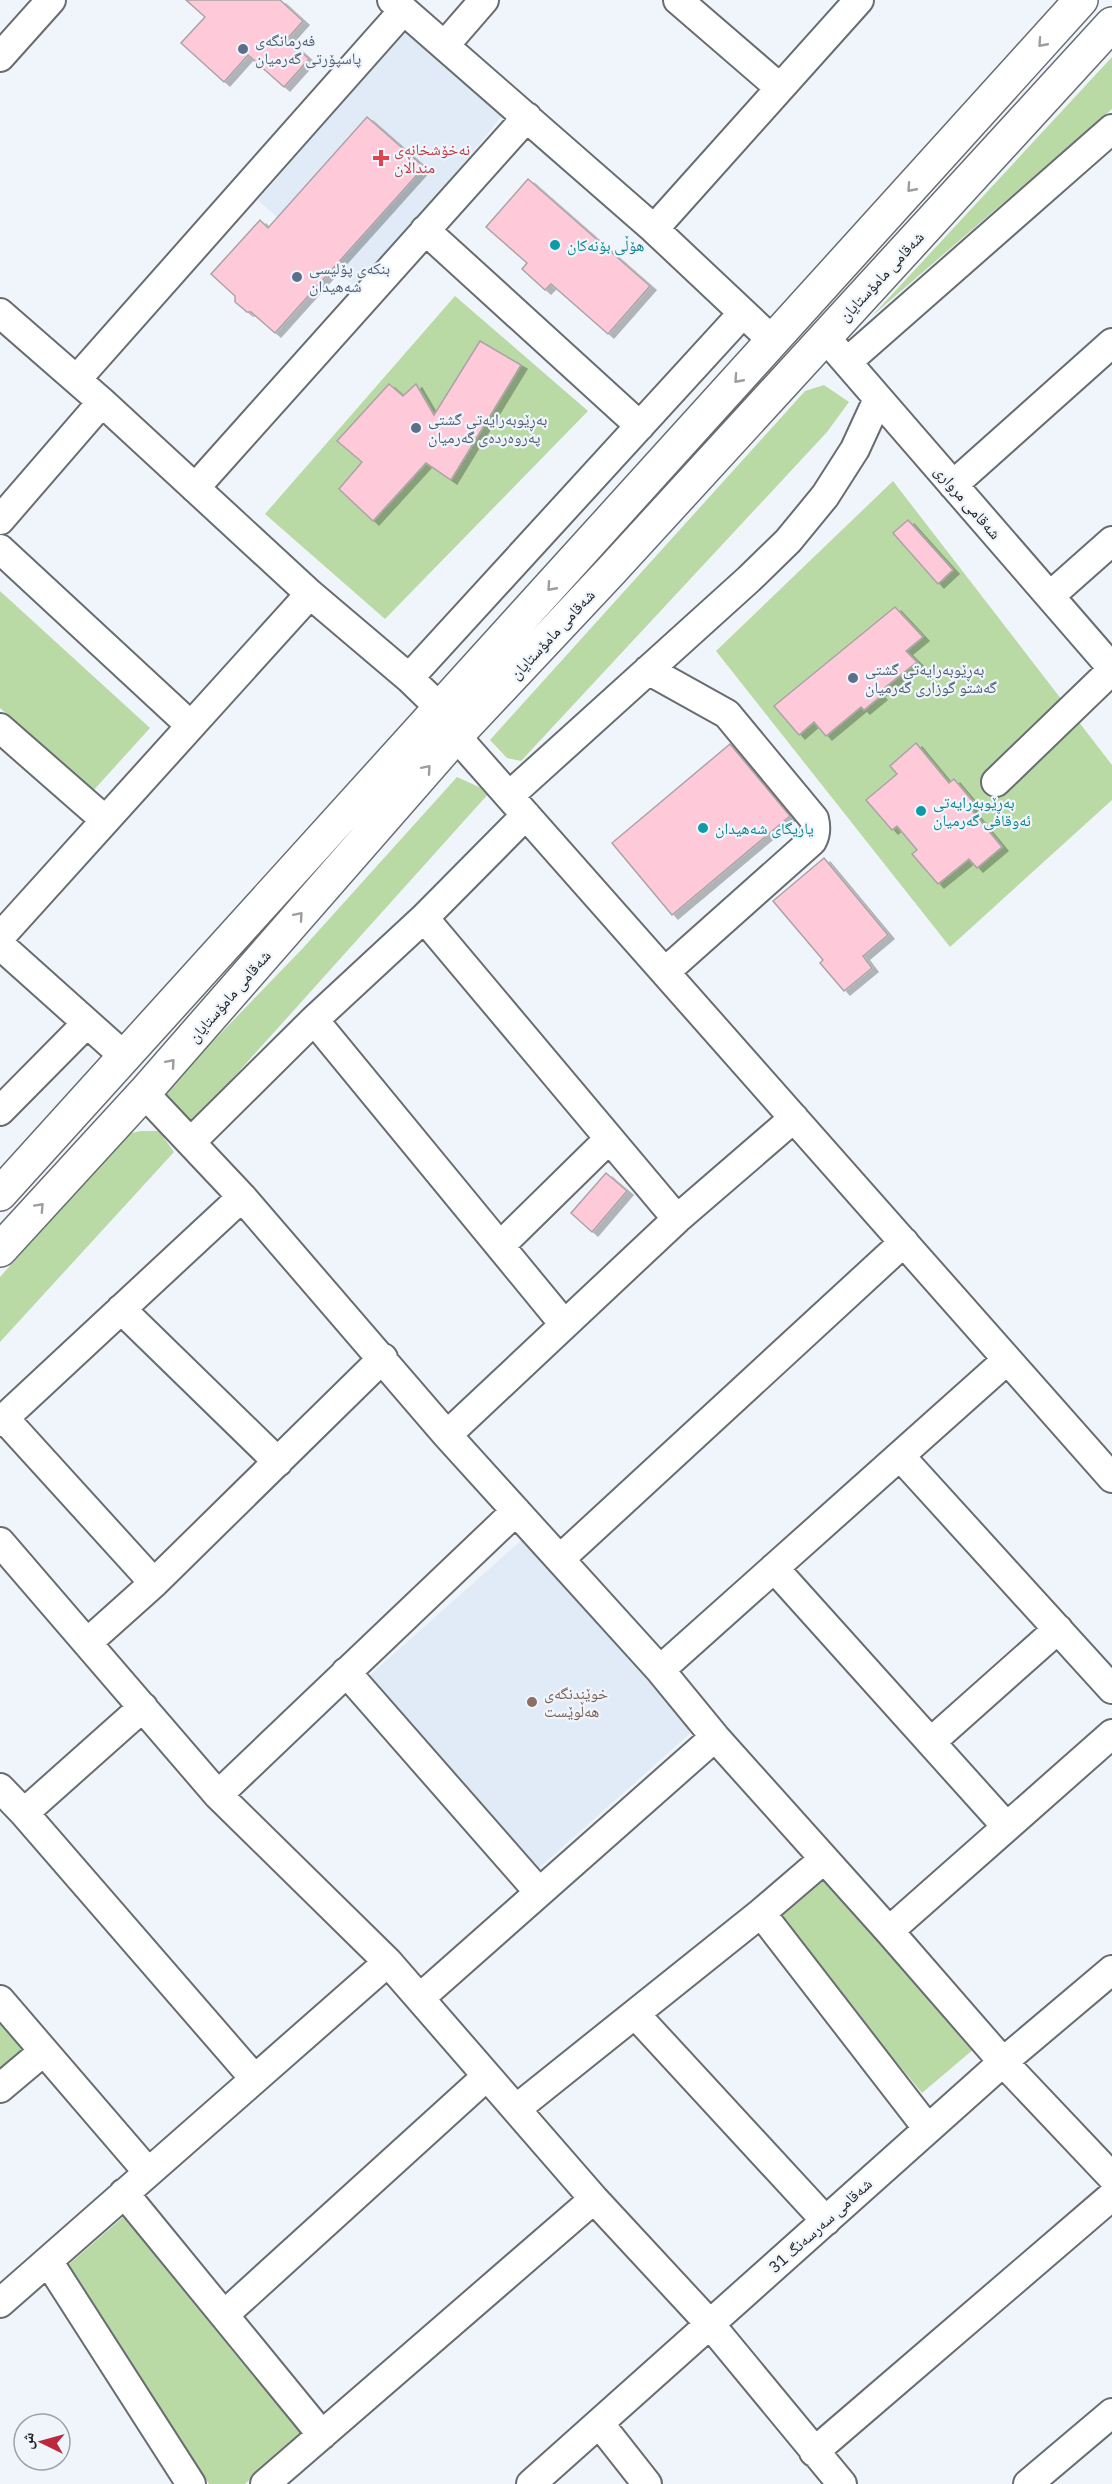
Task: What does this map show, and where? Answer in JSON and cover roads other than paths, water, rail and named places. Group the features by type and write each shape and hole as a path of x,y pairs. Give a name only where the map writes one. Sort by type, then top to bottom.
{"main road":[{"name":"شەقامی مامۆستایان","path":"0,1194 1081,0"},
{"name":"شەقامی مامۆستایان","path":"0,1250 144,1093 456,736 611,571 1112,24"},
{"path":"638,490 642,505 655,514 663,514"},
{"path":"585,549 593,549 606,556 611,571"}],"street":[{"path":"0,57 51,0"},
{"path":"445,45 484,0"},
{"path":"678,0 780,88"},
{"path":"654,229 859,0"},
{"path":"77,380 398,5 654,229 773,341"},
{"path":"195,488 527,117"},
{"path":"847,363 1112,129"},
{"path":"425,230 640,426"},
{"path":"409,678 743,313"},
{"path":"1,316 102,402 310,594 409,678 440,708"},
{"name":"شەقامی مرواری","path":"825,337 1112,669"},
{"path":"953,485 1112,343"},
{"path":"192,1141 314,1020 424,918 518,806 648,670 788,541 825,496 855,449 878,399"},
{"path":"0,520 102,402"},
{"path":"1050,596 1112,541"},
{"path":"0,549 190,725"},
{"path":"0,937 310,594"},
{"path":"996,782 1112,669"},
{"path":"648,670 727,714 814,819 816,827 812,841 664,972"},
{"path":"0,728 105,820"},
{"path":"456,736 1112,1478"},
{"path":"424,918 677,1219"},
{"path":"0,945 124,1056"},
{"path":"314,1020 564,1324"},
{"path":"0,1111 87,1023"},
{"path":"144,1093 192,1141 242,1197 447,1435 660,1670 715,1737 889,1930 1003,2062 1112,2177"},
{"path":"447,1435 677,1219 794,1118"},
{"path":"500,1246 609,1139"},
{"path":"154,1583 2,1420 242,1197"},
{"path":"560,1559 904,1242"},
{"path":"121,1309 278,1462"},
{"path":"87,1643 154,1583 383,1358"},
{"path":"660,1670 1007,1360"},
{"path":"900,1456 1112,1689"},
{"path":"218,1795 516,1511"},
{"path":"0,1542 218,1795 388,1962 594,2199 709,2323 842,2484"},
{"path":"774,1568 1006,1826"},
{"path":"931,1742 1058,1629"},
{"path":"346,1672 538,1891"},
{"path":"24,1813 143,1707"},
{"path":"889,1930 1112,1734"},
{"path":"420,1998 538,1891 715,1737"},
{"path":"0,1788 254,2078"},
{"path":"516,2109 761,1913 824,1859"},
{"path":"761,1913 928,2129"},
{"path":"0,2303 388,1962"},
{"name":"شەقامی سەرسەنگ 31","path":"531,2484 1003,2062 1112,1970"},
{"path":"0,2000 148,2172"},
{"path":"636,2014 826,2220"},
{"path":"0,2088 44,2051"},
{"path":"224,2315 487,2076"},
{"path":"124,2193 322,2435"},
{"path":"814,2452 1112,2196"},
{"path":"265,2484 594,2199"},
{"path":"48,2261 191,2484"},
{"path":"1028,2484 1112,2413"},
{"path":"599,2423 646,2484"}],"place":[{"name":"فەرمانگەی پاسپۆرتی گەرمیان","path":"243,49"},
{"name":"نەخۆشخانەی منداڵان","path":"381,158"},
{"name":"هۆڵی بۆنەکان","path":"555,245"},
{"name":"بنکەی پۆلیسی شەهیدان","path":"297,277"},
{"name":"بەڕێوبەرایەتی گشتی پەروەردەی گەرمیان","path":"416,428"},
{"name":"بەڕێوبەرایەتی گشتی گەشتو گوزاری گەرمیان","path":"853,678"},
{"name":"بەڕێوبەرایەتی ئەوقافی گەرمیان","path":"921,811"},
{"name":"یاریگای شەهیدان","path":"703,828"},
{"name":"خوێندنگەی هەڵوێست","path":"532,1702"}]}
